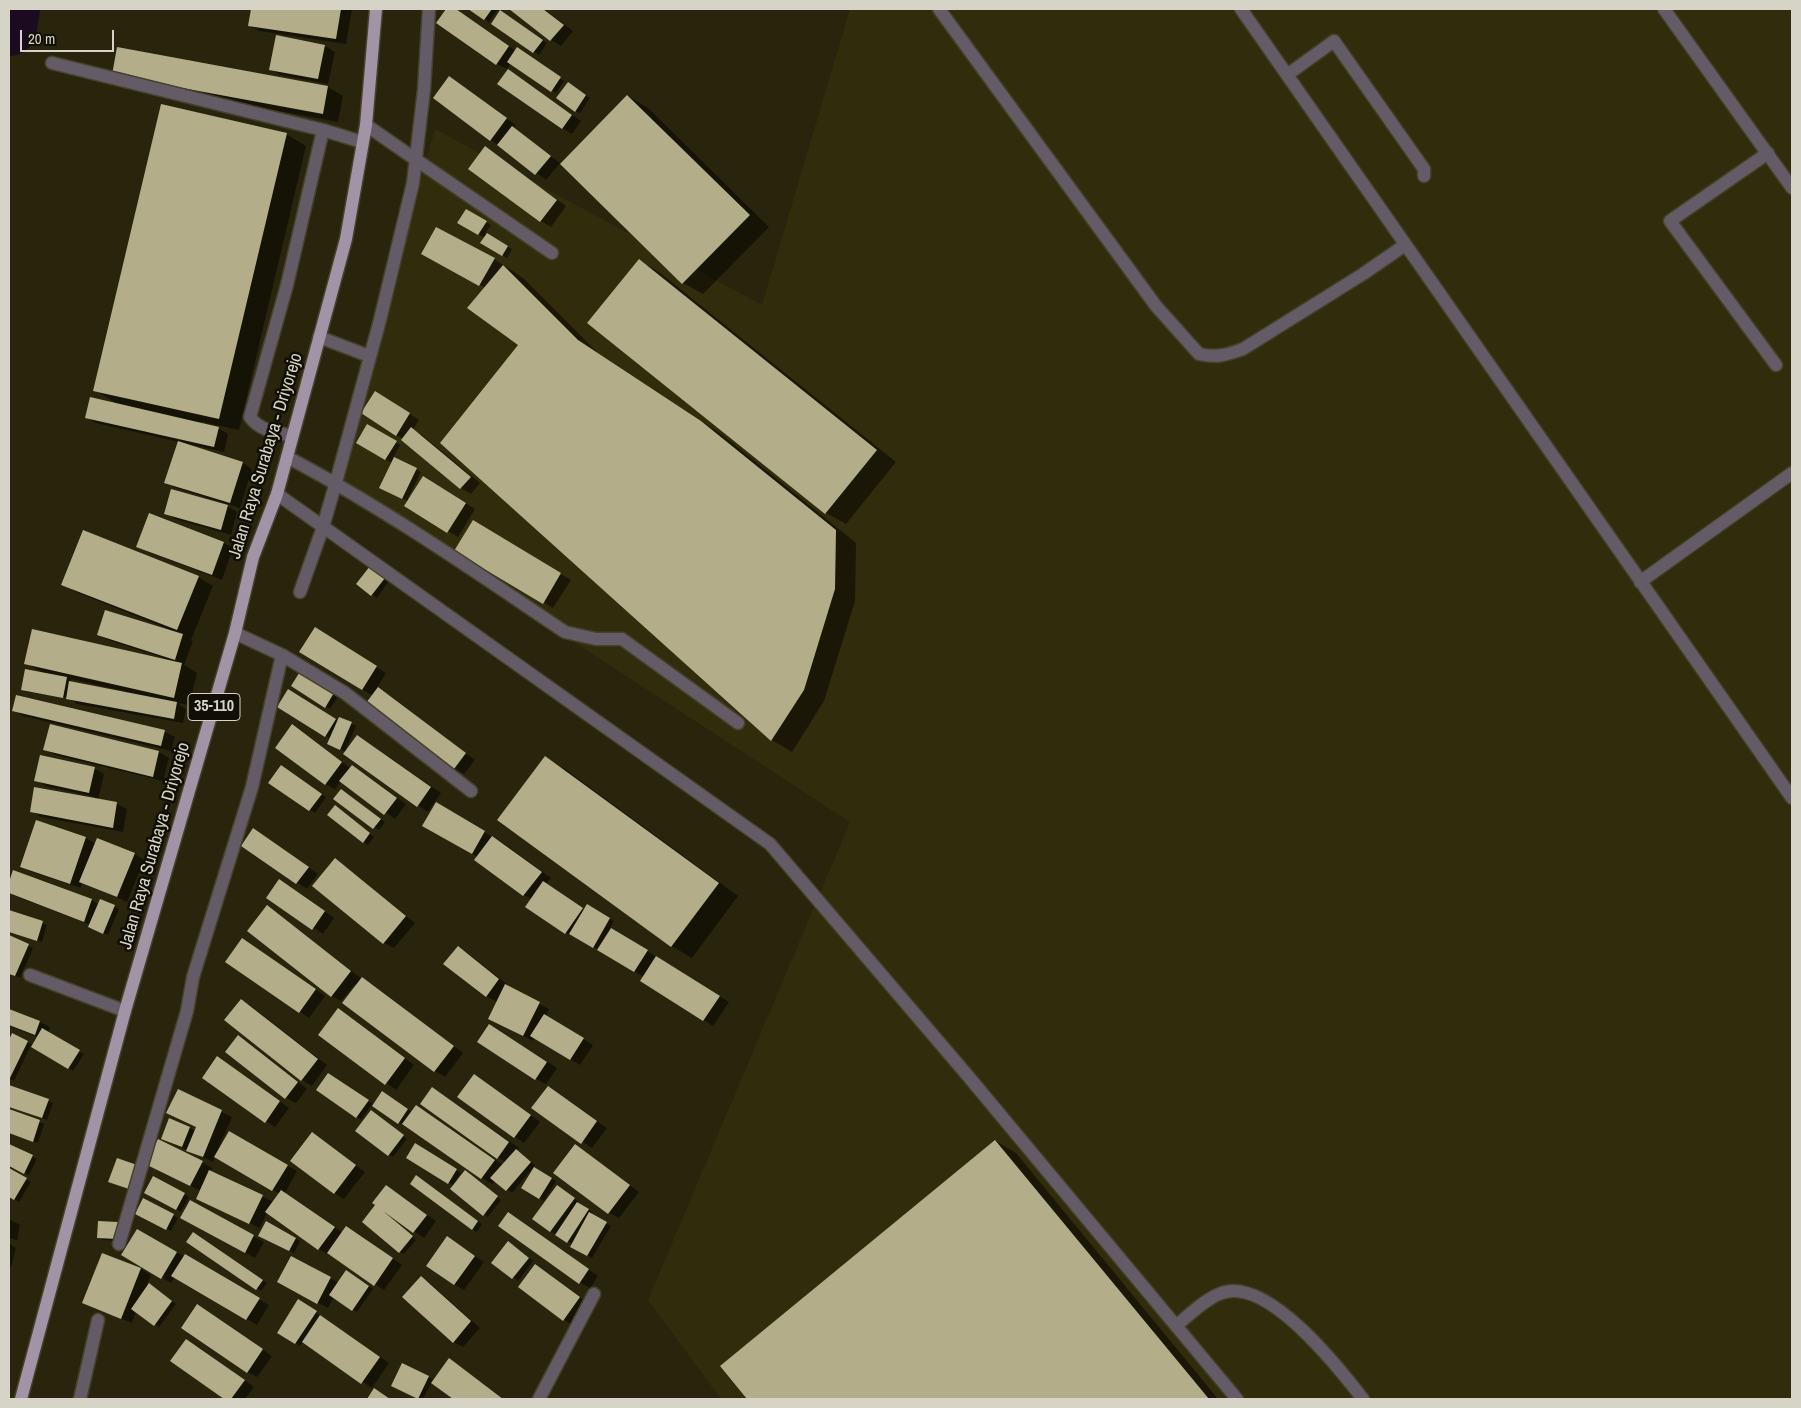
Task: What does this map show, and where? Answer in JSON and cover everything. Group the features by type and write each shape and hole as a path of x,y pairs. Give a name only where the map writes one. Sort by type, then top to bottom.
{"main road":[{"name":"Jalan Raya Surabaya - Driyorejo","path":"21,1399 125,1011 235,633 253,557 277,494 346,239 366,124 376,9"}],"street":[{"path":"300,592 323,527 336,482 380,320 413,183 424,89 429,9"},
{"path":"939,9 1156,306 1199,354 1209,357 1223,356 1243,349 1363,274 1405,245"},
{"path":"1241,9 1792,798"},
{"path":"1664,9 1792,188"},
{"path":"1287,75 1334,42 1424,169 1424,176"},
{"path":"52,63 323,130 362,142"},
{"path":"366,124 552,253"},
{"path":"292,436 262,429 250,417 287,285 323,130"},
{"path":"1768,154 1670,221 1776,365"},
{"path":"319,337 369,356"},
{"path":"287,457 336,482 370,503 565,632 596,639 622,639 738,723"},
{"path":"1640,582 1792,472"},
{"path":"277,494 770,844 968,1076 1237,1399"},
{"path":"235,633 282,654 345,694 471,791"},
{"path":"119,1244 188,1011 193,977 252,788 282,654"},
{"path":"30,975 125,1011"},
{"path":"1176,1326 1198,1307 1220,1293 1239,1290 1272,1305 1300,1326 1338,1366 1363,1399"},
{"path":"539,1399 594,1294"},
{"path":"80,1399 98,1320"}],"shaded area":[{"path":"850,9 1792,9 1792,1399 721,1399 648,1300 850,822 335,486 435,129 762,305"}],"building":[{"path":"251,9 341,9 336,39 248,26"},
{"path":"446,9 456,9 509,46 496,65 436,23"},
{"path":"468,9 492,9 484,20"},
{"path":"509,9 543,9 564,25 550,41"},
{"path":"500,10 543,40 533,53 491,24"},
{"path":"276,35 325,45 318,79 269,70"},
{"path":"117,47 328,86 323,114 112,75"},
{"path":"517,47 561,77 551,92 507,62"},
{"path":"508,69 572,115 562,129 497,84"},
{"path":"449,76 507,118 490,141 433,98"},
{"path":"568,82 586,95 575,112 556,98"},
{"path":"627,95 750,215 682,284 560,164"},
{"path":"161,104 287,133 219,419 93,391"},
{"path":"512,126 551,156 535,175 497,145"},
{"path":"485,146 557,200 540,222 468,169"},
{"path":"466,209 487,221 478,235 457,223"},
{"path":"436,227 495,258 479,286 421,254"},
{"path":"487,233 508,246 502,256 480,243"},
{"path":"639,259 877,450 825,514 587,323"},
{"path":"503,265 578,340 701,421 836,530 835,589 804,690 771,741 440,443 518,345 467,308"},
{"path":"375,391 410,413 396,436 361,413"},
{"path":"90,397 219,427 214,447 85,418"},
{"path":"367,424 397,441 385,460 356,443"},
{"path":"411,427 471,477 460,489 401,440"},
{"path":"178,441 243,462 230,503 164,483"},
{"path":"394,457 417,468 402,499 379,488"},
{"path":"423,476 466,503 447,533 404,506"},
{"path":"171,489 228,505 221,530 164,514"},
{"path":"149,513 224,542 212,575 136,547"},
{"path":"473,520 561,573 543,604 454,551"},
{"path":"83,530 199,576 177,630 61,585"},
{"path":"370,566 385,578 371,596 356,584"},
{"path":"105,610 183,634 175,660 97,635"},
{"path":"315,627 377,666 362,690 299,652"},
{"path":"32,629 182,663 174,698 24,664"},
{"path":"25,669 67,677 63,698 21,690"},
{"path":"301,670 335,691 325,708 291,686"},
{"path":"69,681 177,702 174,719 66,699"},
{"path":"378,687 466,753 454,769 366,703"},
{"path":"288,689 336,719 325,737 277,707"},
{"path":"16,695 165,730 161,746 12,711"},
{"path":"339,717 352,722 340,750 327,744"},
{"path":"50,724 159,751 153,777 43,750"},
{"path":"292,724 342,762 325,785 275,748"},
{"path":"357,735 431,787 417,807 343,754"},
{"path":"40,755 95,767 89,793 34,781"},
{"path":"545,756 719,883 671,947 497,820"},
{"path":"281,765 322,794 309,811 268,783"},
{"path":"352,765 397,798 384,815 339,781"},
{"path":"34,787 117,802 113,828 30,812"},
{"path":"341,789 381,819 373,829 333,799"},
{"path":"436,802 485,831 472,854 422,826"},
{"path":"335,805 370,833 363,843 327,815"},
{"path":"36,820 86,837 70,884 20,867"},
{"path":"253,828 309,867 296,884 241,846"},
{"path":"492,836 542,872 523,896 474,860"},
{"path":"97,838 135,853 117,897 79,882"},
{"path":"335,858 406,916 383,944 312,886"},
{"path":"13,870 92,899 84,922 9,893 9,882"},
{"path":"279,879 325,911 312,930 266,898"},
{"path":"543,881 583,908 565,934 525,907"},
{"path":"100,899 115,905 103,934 88,927"},
{"path":"587,904 610,918 593,948 569,934"},
{"path":"267,905 351,971 331,997 247,931"},
{"path":"9,910 43,921 37,941 9,932"},
{"path":"611,928 648,950 634,972 597,950"},
{"path":"9,935 29,944 15,976 9,974"},
{"path":"242,938 316,989 299,1013 225,962"},
{"path":"458,946 499,979 486,997 443,964"},
{"path":"656,956 720,996 703,1021 640,981"},
{"path":"362,977 454,1046 434,1072 342,1003"},
{"path":"505,984 540,1002 523,1036 488,1019"},
{"path":"241,999 318,1059 301,1081 224,1020"},
{"path":"338,1008 405,1058 385,1085 318,1035"},
{"path":"9,1009 40,1021 35,1035 9,1025"},
{"path":"544,1014 584,1038 570,1060 530,1036"},
{"path":"489,1024 547,1062 535,1080 477,1042"},
{"path":"42,1028 80,1050 68,1069 31,1047"},
{"path":"12,1033 28,1041 9,1080 9,1040"},
{"path":"238,1035 298,1082 285,1099 225,1052"},
{"path":"217,1056 280,1101 265,1123 202,1078"},
{"path":"328,1073 369,1100 356,1118 316,1090"},
{"path":"474,1074 531,1115 514,1138 457,1097"},
{"path":"9,1085 49,1099 42,1118 9,1107"},
{"path":"548,1086 597,1121 581,1144 531,1108"},
{"path":"432,1087 509,1142 497,1159 420,1104"},
{"path":"178,1089 222,1110 203,1157 186,1151 196,1127 166,1113"},
{"path":"382,1091 408,1109 398,1124 372,1106"},
{"path":"416,1105 495,1160 481,1179 402,1124"},
{"path":"9,1109 40,1120 33,1142 9,1133"},
{"path":"371,1110 404,1135 388,1156 355,1131"},
{"path":"169,1118 190,1127 182,1147 161,1139"},
{"path":"229,1131 288,1165 272,1191 214,1157"},
{"path":"312,1132 356,1165 334,1194 290,1161"},
{"path":"158,1139 203,1161 190,1186 145,1164"},
{"path":"995,1140 1209,1399 747,1399 720,1366"},
{"path":"415,1143 457,1169 448,1184 406,1158"},
{"path":"9,1144 33,1155 24,1174 9,1166"},
{"path":"575,1144 630,1185 608,1214 553,1173"},
{"path":"516,1149 531,1162 506,1191 490,1178"},
{"path":"117,1158 137,1165 129,1189 108,1182"},
{"path":"534,1167 552,1178 539,1199 521,1188"},
{"path":"9,1168 27,1178 14,1200 9,1197"},
{"path":"209,1170 263,1195 249,1224 196,1199"},
{"path":"465,1170 498,1196 483,1216 450,1189"},
{"path":"416,1175 478,1221 472,1230 410,1184"},
{"path":"153,1176 185,1193 176,1210 144,1193"},
{"path":"386,1185 427,1215 413,1233 383,1211 413,1236 399,1253 362,1222 375,1205 372,1203"},
{"path":"557,1185 575,1198 550,1232 532,1219"},
{"path":"281,1190 335,1227 318,1250 265,1212"},
{"path":"143,1198 174,1214 166,1230 135,1214"},
{"path":"190,1200 254,1235 245,1253 180,1218"},
{"path":"577,1202 589,1209 567,1243 555,1235"},
{"path":"508,1212 589,1269 579,1284 498,1226"},
{"path":"589,1212 607,1222 587,1256 570,1247"},
{"path":"98,1221 118,1222 117,1239 97,1238"},
{"path":"266,1221 296,1238 289,1251 258,1236"},
{"path":"346,1226 393,1258 374,1286 327,1253"},
{"path":"137,1229 177,1252 161,1279 121,1255"},
{"path":"193,1232 263,1280 256,1290 186,1242"},
{"path":"447,1236 475,1256 454,1285 426,1266"},
{"path":"508,1241 529,1258 512,1279 491,1263"},
{"path":"102,1253 141,1268 121,1319 82,1303"},
{"path":"185,1254 260,1298 246,1320 171,1276"},
{"path":"291,1256 331,1277 317,1304 277,1282"},
{"path":"535,1264 580,1297 563,1321 518,1287"},
{"path":"346,1270 369,1286 352,1311 329,1295"},
{"path":"421,1276 471,1321 453,1343 402,1297"},
{"path":"149,1283 172,1301 154,1326 131,1309"},
{"path":"298,1299 317,1311 295,1344 277,1333"},
{"path":"197,1304 263,1349 247,1373 181,1328"},
{"path":"320,1315 380,1357 361,1384 302,1342"},
{"path":"186,1339 245,1380 231,1399 224,1399 170,1361"},
{"path":"449,1358 503,1399 453,1399 431,1383"},
{"path":"402,1363 429,1376 418,1399 391,1386"},
{"path":"374,1388 390,1399 367,1399"}],"waterway":[{"path":"9,28 12,9"}]}
